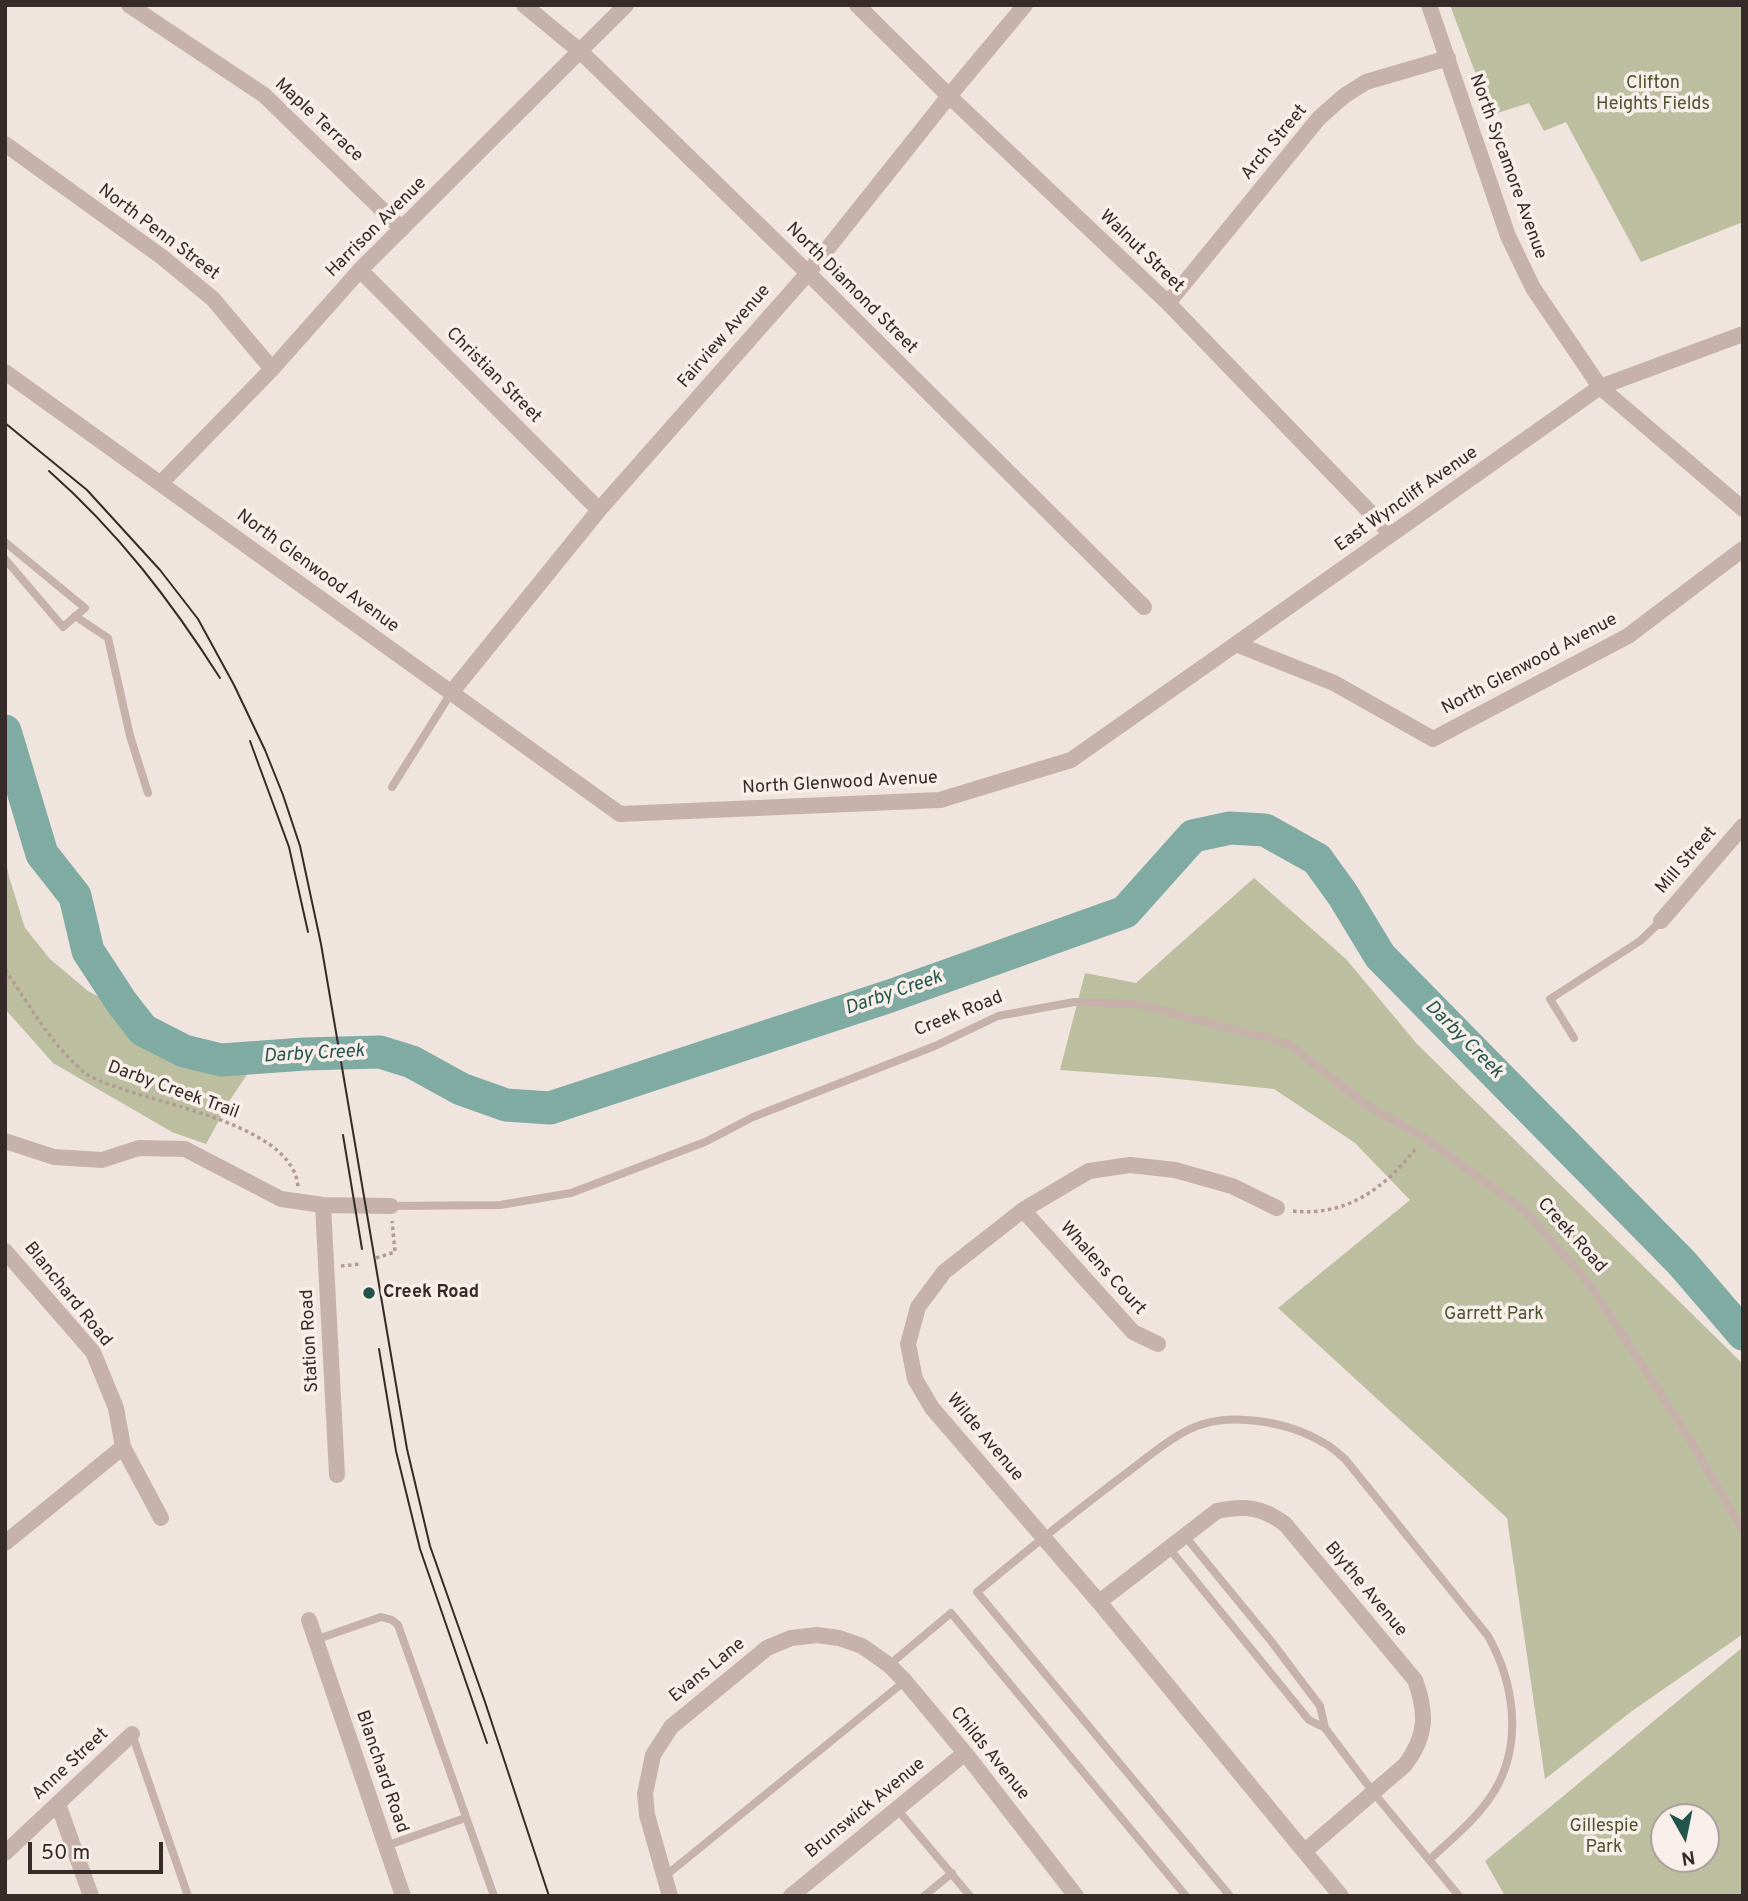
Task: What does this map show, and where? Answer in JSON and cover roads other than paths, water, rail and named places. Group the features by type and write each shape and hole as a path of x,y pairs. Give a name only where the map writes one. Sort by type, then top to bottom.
{"street":[{"name":"North Diamond Street","path":"524,5 581,52 1144,607"},
{"name":"Harrison Avenue","path":"161,483 272,369 360,270 626,5"},
{"name":"Walnut Street","path":"856,5 1168,303 1391,534"},
{"name":"Fairview Avenue","path":"451,693 599,510 808,273 1025,5"},
{"name":"North Sycamore Avenue","path":"1429,5 1508,236 1533,288 1600,387 1743,509"},
{"name":"Maple Terrace","path":"133,6 264,95 402,229"},
{"name":"Arch Street","path":"1168,303 1319,118 1344,96 1366,82 1447,58"},
{"name":"North Penn Street","path":"5,144 162,257 213,299 272,369"},
{"name":"Christian Street","path":"360,270 599,510"},
{"name":"East Wyncliff Avenue","path":"1236,645 1600,387 1743,334"},
{"name":"North Glenwood Avenue","path":"5,372 620,814 940,800 1071,760 1236,645 1334,683 1433,739 1628,636 1743,549"},
{"name":"Mill Street","path":"1661,921 1743,826"},
{"name":"Creek Road","path":"5,1140 54,1157 78,1159 102,1160 139,1148 185,1149 281,1199 323,1205 391,1206"},
{"name":"Wilde Avenue","path":"1277,1208 1221,1183 1175,1170 1130,1165 1089,1171 1023,1210 944,1272 918,1307 908,1344 915,1379 932,1408 1099,1601 1341,1896"},
{"name":"Station Road","path":"323,1205 337,1475"},
{"name":"Whalens Court","path":"1023,1210 1133,1332 1158,1344"},
{"name":"Blanchard Road","path":"5,1251 93,1352 116,1408 122,1447 161,1518"},
{"path":"5,1544 122,1447"},
{"name":"Blythe Avenue","path":"1099,1601 1217,1511 1236,1507 1271,1513 1285,1524 1415,1680 1424,1710 1423,1730 1417,1749 1405,1765 1305,1851"},
{"name":"Blanchard Road","path":"309,1620 403,1896"},
{"name":"Evans Lane","path":"670,1896 647,1815 645,1794 653,1755 671,1727 767,1648 791,1638 817,1636 839,1638 862,1646"},
{"name":"Childs Avenue","path":"862,1646 889,1665 905,1681 965,1753 1076,1896"},
{"name":"Anne Street","path":"5,1853 132,1734"},
{"name":"Brunswick Avenue","path":"791,1896 965,1753"},
{"path":"58,1804 91,1896"}],"lane":[{"path":"5,542 85,608 63,626 5,559"},
{"path":"75,616 108,638 130,736 148,793"},
{"path":"392,787 451,693"},
{"path":"1574,1038 1550,999 1640,941 1661,921"},
{"name":"Creek Road","path":"391,1206 500,1205 571,1193 705,1142 753,1117 935,1046 998,1016 1074,1002 1137,1004 1289,1044 1365,1104 1425,1138 1525,1211 1591,1286 1689,1438 1743,1531"},
{"path":"1230,1896 977,1592 1043,1537 1152,1454 1191,1428 1212,1422 1254,1420 1274,1423 1325,1443 1345,1459 1488,1636 1501,1659 1514,1718 1509,1751 1496,1788 1471,1822 1429,1860"},
{"path":"1732,1513 1743,1514"},
{"path":"1184,1535 1271,1641 1320,1706 1325,1728 1373,1792 1459,1896"},
{"path":"1168,1547 1295,1704 1309,1720 1325,1728"},
{"path":"889,1665 951,1613 1185,1896"},
{"path":"315,1640 381,1617 398,1625 494,1896"},
{"path":"664,1877 905,1681"},
{"path":"132,1734 188,1896"},
{"path":"897,1809 970,1896"},
{"path":"386,1846 465,1818"},
{"path":"924,1896 952,1873"}],"waterway":[{"name":"Darby Creek","path":"5,731 42,854 75,896 88,951 143,1030 184,1051 221,1060 380,1052 412,1062 461,1089 506,1105 550,1108 890,996 1125,912 1193,836 1230,828 1265,830 1317,859 1343,895 1380,956 1682,1263 1743,1334"}],"tram line":[{"path":"5,423 87,490 160,570 198,619 234,685 283,795 300,846 321,944 407,1449 430,1546 549,1896"},
{"path":"49,471 98,518 142,568 220,678"},
{"path":"250,741 289,847 308,932"},
{"path":"343,1135 362,1249"},
{"path":"379,1349 396,1451 420,1549 487,1743"}],"place":[{"name":"Creek Road","path":"369,1293"}],"park label":[{"name":"Clifton Heights Fields","path":"1653,94"},
{"name":"Garrett Park","path":"1494,1315"},
{"name":"Gillespie Park","path":"1604,1837"}]}
